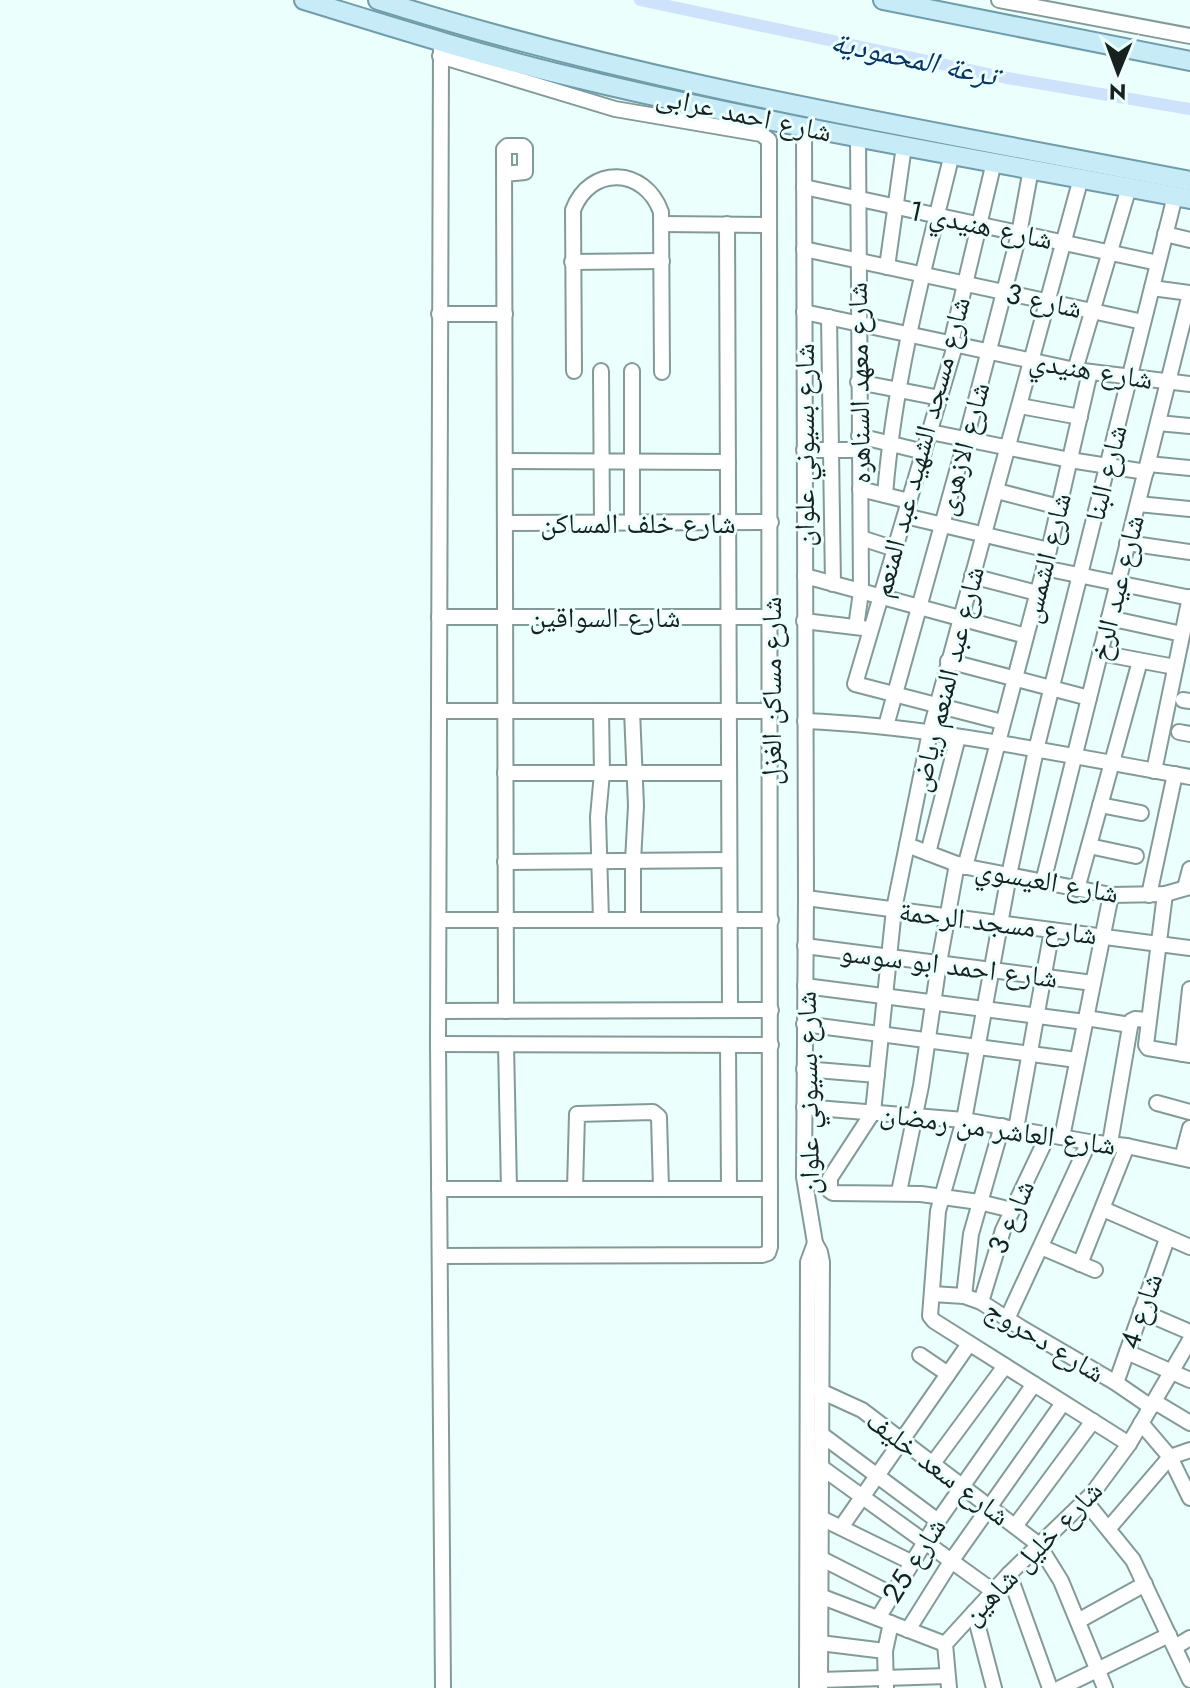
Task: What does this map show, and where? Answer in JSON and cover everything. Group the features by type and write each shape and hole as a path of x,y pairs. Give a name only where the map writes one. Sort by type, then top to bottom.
{"main road":[{"name":"شارع احمد عرابى","path":"304,0 441,48 858,137 1182,198"},
{"name":"شارع احمد عرابى","path":"378,0 461,26 654,74 1190,181"},
{"path":"883,0 1190,61"}],"street":[{"path":"999,0 1190,36"},
{"name":"شارع مساكن الغزل","path":"440,1256 766,1255 770,1247 771,1045 769,144 764,135 615,109 441,48"},
{"path":"441,48 438,1044 443,1688"},
{"name":"شارع بسيوني علوان","path":"804,126 804,1177 815,1243 822,1262 814,1388 815,1685"},
{"name":"شارع معهد السناهره","path":"858,137 857,323 864,628"},
{"path":"887,267 904,146"},
{"path":"885,495 889,444 907,335 952,154"},
{"name":"شارع مسجد الشهيد عبد المنعم","path":"895,695 856,685 864,628 881,597 954,349 994,162"},
{"name":"شارع الازهرى","path":"886,726 966,439 1019,234 1031,169"},
{"path":"504,174 506,1011"},
{"path":"574,371 573,210 577,199 594,182 617,178 640,183 657,200 662,224 662,372"},
{"name":"شارع عبد المنعم رياض","path":"830,1178 873,1112 894,909 936,705 1081,178"},
{"name":"شارع هنيدي 1","path":"804,187 1158,263"},
{"name":"شارع الشمس","path":"899,1192 916,1115 947,916 1049,550 1080,417 1092,311 1129,187"},
{"name":"شارع البنا","path":"969,1344 930,1316 936,1224 941,1196 964,1120 1009,875 1036,750 1165,234 1182,198"},
{"path":"662,224 769,225"},
{"path":"727,224 730,1010"},
{"path":"1165,234 1190,240"},
{"name":"شارع 3","path":"804,249 1143,322"},
{"path":"572,262 662,261"},
{"path":"1152,288 1190,294"},
{"name":"شارع عيد الرخ","path":"1043,882 1190,294"},
{"name":"شارع هنيدي","path":"804,312 1083,371 1190,384"},
{"path":"439,314 505,314"},
{"path":"829,317 833,584"},
{"path":"601,371 602,523"},
{"path":"632,371 632,522"},
{"path":"858,382 940,398"},
{"path":"1020,406 1080,417"},
{"path":"1158,423 1190,426"},
{"path":"930,432 1108,466 1190,468"},
{"path":"804,450 830,450 860,443 889,444 924,452"},
{"path":"505,461 728,462"},
{"path":"860,489 885,495 942,526 1049,550"},
{"path":"997,491 1059,507"},
{"path":"1138,504 1190,509"},
{"name":"شارع خلف المساكن","path":"505,523 771,522"},
{"path":"861,538 895,549"},
{"path":"1127,543 1190,552"},
{"path":"1044,568 1190,598 1154,771"},
{"path":"805,576 1026,636"},
{"path":"972,576 1037,593"},
{"name":"شارع السواقين","path":"439,617 771,617"},
{"path":"1109,618 1182,634"},
{"path":"804,621 864,628"},
{"path":"1100,653 1175,667"},
{"path":"948,661 1089,698"},
{"path":"1077,889 1140,661"},
{"path":"895,695 1002,722"},
{"path":"439,711 771,711"},
{"path":"601,711 602,773 598,817 601,920"},
{"path":"632,711 636,806 633,920"},
{"path":"805,721 930,732 1182,776 1149,895"},
{"path":"928,853 958,737"},
{"path":"505,773 729,773"},
{"path":"1100,805 1141,813"},
{"name":"شارع العيسوي","path":"907,845 961,865 1111,895 1165,894 1188,888"},
{"path":"1089,846 1136,856"},
{"path":"505,862 729,860"},
{"path":"1188,888 1190,869"},
{"path":"1165,894 1146,1047 1187,1054 1190,989"},
{"name":"شارع 3","path":"981,1302 996,1249 1012,1210 1055,1136 1077,1060 1111,895"},
{"name":"شارع مسجد الرحمة","path":"806,898 1190,948"},
{"path":"439,920 771,920"},
{"path":"964,1296 968,1253 979,1202 1009,1128 1029,1054 1052,930"},
{"name":"شارع احمد ابو سوسو","path":"805,946 1093,983"},
{"path":"805,986 1130,1025"},
{"path":"439,1011 771,1010"},
{"path":"1110,1143 1130,1025 1133,1019 1148,1020"},
{"path":"804,1024 1077,1060"},
{"path":"438,1044 771,1045"},
{"path":"506,1045 509,1189"},
{"path":"728,1045 729,1189"},
{"path":"804,1069 877,1075"},
{"path":"1157,1103 1190,1112"},
{"name":"شارع العاشر من رمضان","path":"804,1107 964,1120 1110,1143 1186,1159"},
{"path":"575,1189 577,1114 653,1112 659,1117 661,1189"},
{"path":"1186,1159 1190,1128"},
{"path":"1007,1319 1089,1142"},
{"path":"1080,1264 1127,1146"},
{"path":"804,1177 830,1178 830,1191 833,1193 899,1192 979,1202 1012,1210"},
{"path":"439,1189 770,1189"},
{"path":"1103,1209 1190,1247"},
{"name":"شارع 4","path":"1116,1383 1167,1239"},
{"path":"1041,1247 1095,1270"},
{"name":"شارع دحروج","path":"932,1294 964,1296 981,1302 1116,1383 1190,1423"},
{"path":"1141,1311 1190,1332"},
{"name":"شارع خليل شاهين","path":"948,1682 945,1644 1038,1544 1086,1502 1129,1444 1190,1340"},
{"path":"842,1526 903,1439 925,1396 948,1374 969,1344 1129,1444"},
{"path":"1127,1352 1190,1380"},
{"path":"920,1355 948,1374"},
{"path":"934,1462 1005,1366"},
{"name":"شارع 25","path":"886,1684 884,1621 891,1594 1034,1384"},
{"name":"شارع بسيوني علوان","path":"814,1388 821,1434 820,1643 815,1685"},
{"name":"شارع سعد خليف","path":"814,1388 862,1410 1038,1544 1061,1581 1105,1688"},
{"path":"908,1630 952,1560 1063,1403"},
{"path":"1016,1525 1093,1421"},
{"path":"1141,1423 1170,1457 1190,1498"},
{"path":"821,1434 938,1521"},
{"path":"1109,1528 1170,1457 1190,1450"},
{"path":"821,1467 993,1591"},
{"path":"1086,1502 1133,1560 1190,1680"},
{"path":"821,1518 911,1562"},
{"path":"820,1558 891,1594"},
{"path":"1009,1574 1050,1688"},
{"path":"1078,1621 1145,1584"},
{"path":"820,1596 945,1644"},
{"path":"974,1612 994,1688"},
{"path":"1060,1688 1172,1641 1190,1638"},
{"path":"820,1643 885,1651"},
{"path":"815,1685 948,1682"}],"waterway":[{"name":"ترعة المحمودية","path":"640,0 1007,78 1190,109"}]}
